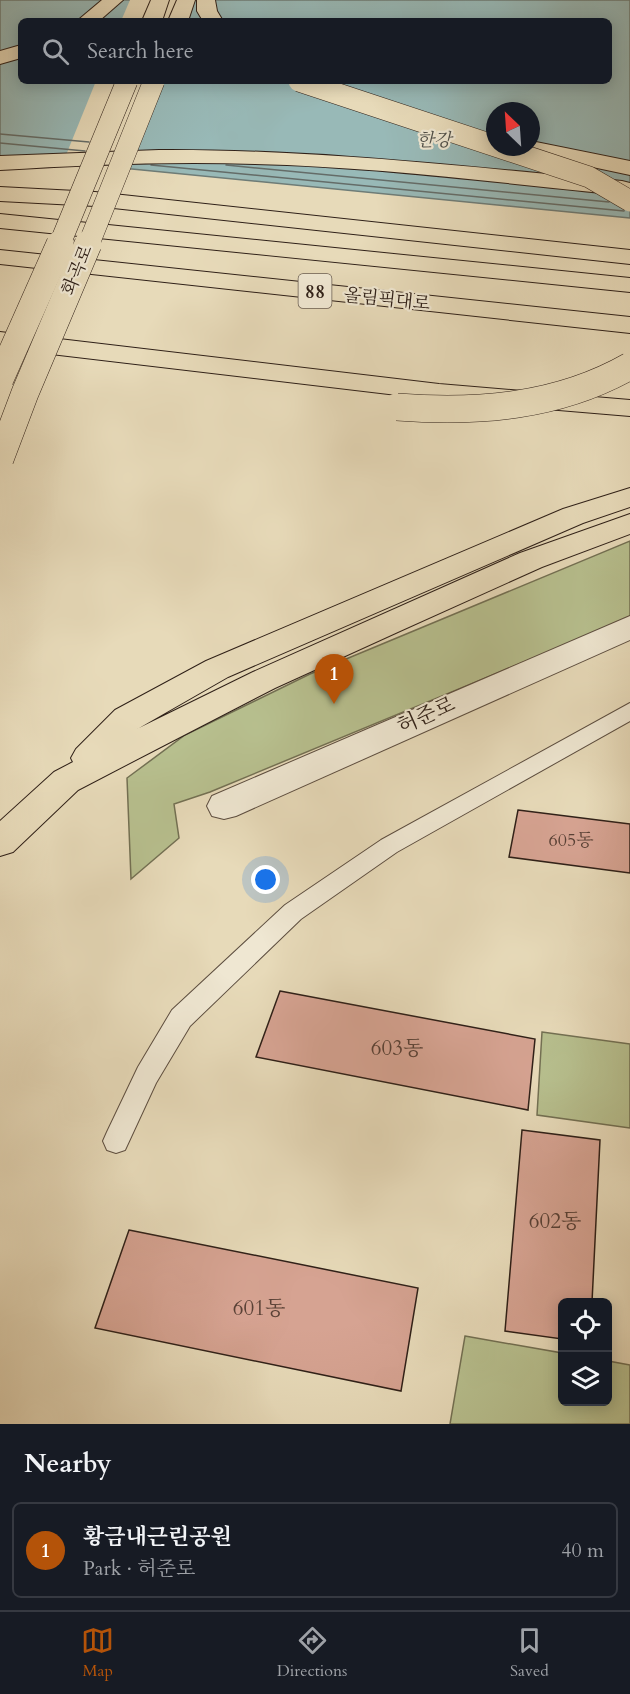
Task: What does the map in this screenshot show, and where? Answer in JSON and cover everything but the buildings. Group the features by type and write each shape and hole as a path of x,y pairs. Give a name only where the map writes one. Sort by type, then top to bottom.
{"main road":[{"path":"91,18 114,0"},
{"path":"153,18 160,0"},
{"path":"179,18 186,0"},
{"path":"206,0 207,11 211,18"},
{"path":"0,58 18,52"},
{"name":"화곡로","path":"0,379 44,282 127,84"},
{"name":"화곡로","path":"0,459 153,84"},
{"path":"308,84 589,177 630,201"},
{"path":"451,130 486,136"},
{"path":"540,150 630,168"},
{"path":"0,163 164,157 255,157 630,189"},
{"path":"0,194 95,199 630,257"},
{"name":"올림픽대로","path":"0,221 630,285"},
{"name":"올림픽대로","path":"0,257 630,325"},
{"path":"0,340 438,392 630,408"},
{"path":"0,361 422,410 489,409 551,399 611,379 630,366"},
{"path":"0,842 66,781 127,719 217,669 573,516 630,497"},
{"path":"66,781 264,680 531,560 630,523"}],"street":[{"name":"허준로","path":"224,806 630,627"}],"lane":[{"path":"116,1141 147,1075 182,1018 293,912 389,846 630,711"}],"green space":[{"path":"630,541 630,618 210,792 174,804 179,838 131,879 127,778 185,735 310,674"},
{"path":"542,1032 630,1044 630,1128 537,1115"},
{"path":"465,1336 558,1352 558,1406 612,1406 612,1362 630,1365 630,1424 450,1424"}],"water":[{"name":"한강","path":"0,0 630,0 630,218 0,156"}],"pier":[{"path":"130,0 191,0 185,18 122,18"},
{"path":"95,84 162,84 128,172 62,165"}],"place":[{"name":"황금내근린공원","path":"334,704"}]}
